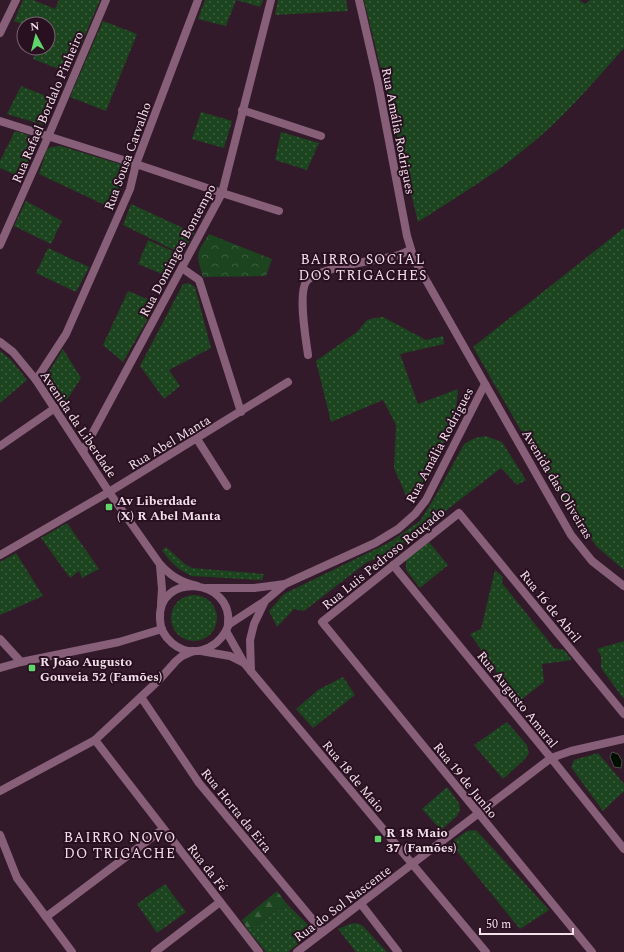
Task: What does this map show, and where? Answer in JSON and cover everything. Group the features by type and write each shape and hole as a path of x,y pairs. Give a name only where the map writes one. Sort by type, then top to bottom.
{"street":[{"path":"0,33 16,0"},
{"name":"Rua Rafael Bordalo Pinheiro","path":"0,245 106,0"},
{"name":"Rua Sousa Carvalho","path":"36,380 66,334 130,189 136,164 198,0"},
{"name":"Rua Domingos Bontempo","path":"83,451 222,193 271,0"},
{"name":"Rua Amália Rodrigues","path":"227,628 286,584 374,543 398,529 415,514 426,500 484,384 418,267 410,250 378,84 359,0"},
{"path":"242,110 321,136"},
{"path":"0,121 279,211"},
{"path":"308,356 302,296 305,283 312,276 339,267 392,257 410,250"},
{"path":"182,268 199,280 241,412"},
{"name":"Avenida da Liberdade","path":"0,342 13,352 36,380 159,564 165,571 175,578 185,583 197,586"},
{"name":"Rua Abel Manta","path":"0,555 110,492 288,382"},
{"name":"Avenida das Oliveiras","path":"484,384 571,535 592,561 624,586"},
{"path":"0,446 55,408"},
{"path":"197,439 227,486"},
{"name":"Rua Luis Pedroso Rouçado","path":"322,622 458,512"},
{"name":"Rua 16 de Abril","path":"458,512 624,714"},
{"name":"Avenida da Liberdade","path":"159,564 162,573 161,606"},
{"name":"Rua Augusto Amaral","path":"393,565 624,849"},
{"name":"Rua Amália Rodrigues","path":"206,588 254,588 286,584"},
{"path":"0,791 94,740 167,672 182,656 209,648 216,644 227,628 228,614 223,600 206,588 190,586 172,592 166,598 161,606 160,621 162,629 171,642 185,650 197,651"},
{"path":"251,671 250,640 254,624 265,601"},
{"name":"Rua 19 de Junho","path":"322,622 592,952"},
{"name":"Rua 18 de Maio","path":"227,628 244,663 486,952"},
{"path":"0,668 21,662 119,642 162,629"},
{"path":"0,639 21,662"},
{"name":"Rua 18 de Maio","path":"197,651 230,656 244,663"},
{"name":"Rua Horta da Eira","path":"140,697 199,783 323,932"},
{"name":"Rua do Sol Nascente","path":"297,952 551,758 571,751 624,739"},
{"name":"Rua da Fé","path":"94,740 259,952"},
{"path":"46,917 163,829"},
{"path":"0,835 17,878 72,952"},
{"path":"155,952 220,902"},
{"path":"361,904 398,952"}],"green space":[{"path":"23,0 33,0 55,9 59,0 100,0 69,73 33,59 34,56 56,56 56,16 16,16"},
{"path":"205,0 236,0 226,26 198,19"},
{"path":"236,0 263,0 260,7"},
{"path":"278,0 346,0 348,11 275,15"},
{"path":"364,0 579,0 585,4 590,0 624,0 624,48 549,128 509,162 418,222"},
{"path":"103,21 137,34 106,111 70,97"},
{"path":"21,86 56,100 44,125 7,114"},
{"path":"201,112 232,121 224,148 192,139"},
{"path":"15,131 28,135 34,142 35,147 24,179 0,168 0,161"},
{"path":"281,132 319,143 307,170 275,160"},
{"path":"61,146 123,165 126,169 126,175 113,209 39,174 47,149"},
{"path":"26,201 62,221 51,244 14,226"},
{"path":"131,204 194,233 182,254 123,225"},
{"path":"624,228 624,570 596,546 535,455 473,347"},
{"path":"209,234 272,259 266,276 203,277 198,254"},
{"path":"148,240 181,255 169,277 138,264"},
{"path":"48,248 89,267 76,292 36,273"},
{"path":"189,283 195,287 211,348 169,370 180,386 164,399 140,366 183,284"},
{"path":"128,291 157,303 123,362 103,345"},
{"path":"383,317 426,340 443,336 444,344 400,354 418,404 458,389 455,420 421,490 408,500 394,468 396,425 383,400 331,422 316,361 357,332 367,320"},
{"path":"63,349 81,378 63,406 47,375"},
{"path":"0,351 12,361 27,380 0,403"},
{"path":"486,436 502,442 526,480 517,485 501,468 390,554 367,562 304,611 294,609 277,627 269,611 284,594 390,542 420,521 464,444 475,438"},
{"path":"67,523 99,569 82,578 79,571 70,578 41,538"},
{"path":"429,542 448,565 420,588 406,570 406,559"},
{"path":"166,547 185,564 192,568 264,574 262,580 192,576 182,571 171,562 162,550"},
{"path":"16,553 43,596 0,615 0,562"},
{"path":"495,570 503,577 502,583 554,648 564,650 572,660 542,664 544,682 518,702 470,634 481,629"},
{"path":"189,595 199,595 207,599 213,605 217,613 217,623 213,631 207,637 199,641 189,641 181,637 175,631 171,623 171,613 175,605 181,599"},
{"path":"624,641 623,698 601,668 601,656 597,649"},
{"path":"343,677 355,695 313,728 296,709 318,690"},
{"path":"507,722 527,745 529,753 525,759 503,779 474,745"},
{"path":"598,753 624,784 624,791 603,811 571,767 574,760"},
{"path":"447,787 459,803 460,810 457,816 441,830 422,809"},
{"path":"476,830 549,910 520,929 450,843 467,831"},
{"path":"165,884 186,912 157,933 137,904"},
{"path":"277,891 287,904 248,930 242,920"},
{"path":"287,904 313,930 312,933 288,952 266,952 248,930"},
{"path":"357,923 363,926 387,952 356,952 338,929"}],"shaded area":[{"path":"612,752 618,754 622,761 621,768 614,767 610,757"}],"place":[{"name":"Av Liberdade (X) R Abel Manta","path":"109,507"},
{"name":"R João Augusto Gouveia 52 (Famões)","path":"32,668"},
{"name":"R 18 Maio 37 (Famões)","path":"378,839"}],"district":[{"name":"BAIRRO SOCIAL DOS TRIGACHES","path":"363,268"},
{"name":"BAIRRO NOVO DO TRIGACHE","path":"120,846"}]}
